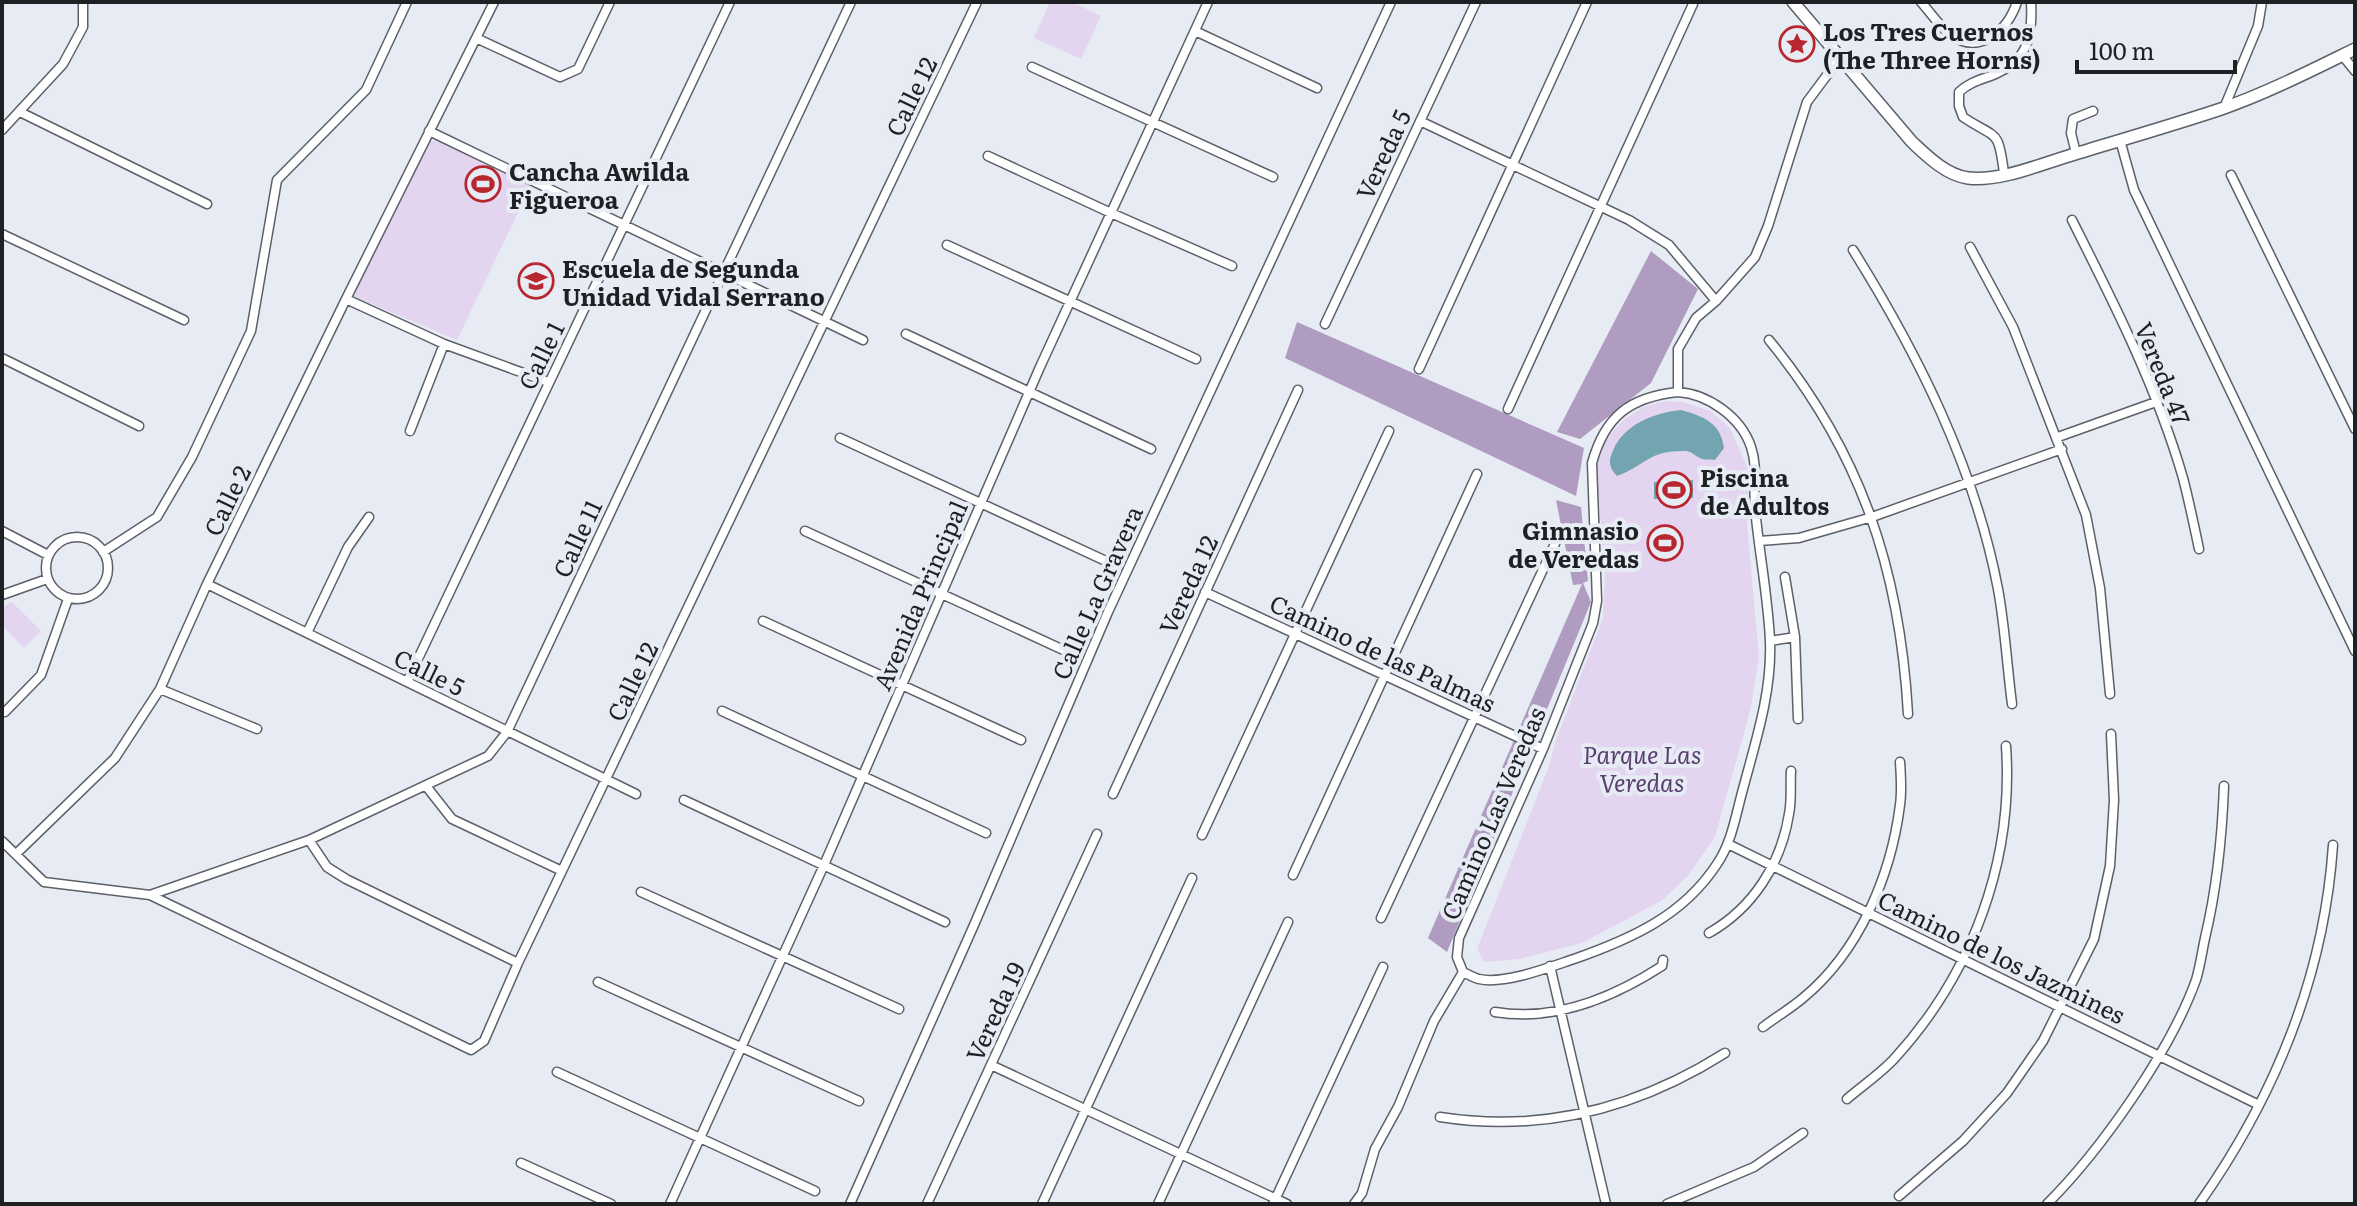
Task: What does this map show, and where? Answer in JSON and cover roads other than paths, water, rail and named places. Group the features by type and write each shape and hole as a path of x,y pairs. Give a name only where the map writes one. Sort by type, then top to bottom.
{"street":[{"path":"2,130 63,64 83,22 83,2"},
{"path":"103,552 157,517 192,457 251,331 277,180 366,90 407,2"},
{"name":"Calle 2","path":"16,854 115,758 160,689 207,584 494,2"},
{"path":"476,38 560,77 578,69 610,2"},
{"name":"Calle 1","path":"407,682 730,2"},
{"name":"Calle 11","path":"150,895 309,840 488,756 507,732 851,2"},
{"name":"Calle 12","path":"150,895 471,1050 484,1041 518,963 977,2"},
{"name":"Avenida Principal","path":"670,1204 824,865 1029,391 1208,2"},
{"name":"Calle La Gravera","path":"850,1204 1108,612 1391,2"},
{"name":"Vereda 5","path":"1325,324 1476,2"},
{"path":"1419,369 1587,2"},
{"path":"1793,2 1912,142 1931,159 1966,178 2004,173 2224,108 2355,49"},
{"path":"1921,2 1953,37 1974,44 1995,38 2013,15 2017,2"},
{"path":"2004,173 2000,141 1992,131 1963,117 1959,92 1969,83 1997,74 2020,57 2032,33 2031,2"},
{"path":"2224,108 2258,26 2262,2"},
{"path":"1508,409 1693,4"},
{"path":"1195,31 1317,88"},
{"path":"2342,55 2355,71"},
{"path":"1354,1204 1362,1193 1375,1149 1398,1107 1434,1021 1463,972 1481,980 1510,977 1615,945 1673,913 1703,884 1728,844 1765,707 1770,641 1751,446 1739,425 1714,403 1694,393 1678,392 1678,349 1696,318 1716,301 1755,257 1768,226 1807,102 1839,59"},
{"path":"1032,67 1273,177"},
{"path":"2076,153 2071,133 2073,119 2093,111"},
{"path":"20,112 207,204"},
{"path":"1420,121 1629,220 1669,245 1716,301"},
{"path":"429,131 863,340"},
{"path":"2120,140 2134,190 2355,651"},
{"path":"988,156 1232,266"},
{"path":"2231,175 2355,429"},
{"name":"Vereda 47","path":"2072,220 2116,307 2156,402 2183,477 2199,549"},
{"path":"2,234 184,320"},
{"path":"947,245 1196,359"},
{"path":"1970,247 2013,327 2086,515 2100,588 2110,694"},
{"path":"1853,250 1888,307 1933,393 1968,483 1998,590 2012,704"},
{"path":"346,299 444,344 548,382"},
{"path":"906,334 1151,449"},
{"path":"1769,340 1800,378 1838,439 1872,517 1893,588 1906,673 1908,714"},
{"path":"410,431 444,344"},
{"path":"2,358 139,426"},
{"name":"Vereda 12","path":"1113,794 1298,390"},
{"name":"Camino Las Veredas","path":"1463,972 1457,957 1459,938 1543,749 1593,623 1597,601 1592,463 1598,442 1613,419 1631,404 1651,395 1678,392"},
{"path":"2058,437 2156,402"},
{"path":"1202,835 1389,431"},
{"path":"840,438 1108,562"},
{"path":"1759,541 1799,538 1872,517 2062,449"},
{"path":"1293,875 1477,474"},
{"path":"307,633 348,547 369,517"},
{"path":"2,531 48,555"},
{"path":"805,531 1070,653"},
{"path":"1381,918 1559,535"},
{"path":"80,537 89,540 103,552 108,573 104,583 89,597 68,599 52,588 47,579 48,555 61,541 80,537"},
{"path":"1785,577 1795,637 1798,719"},
{"path":"2,595 47,579"},
{"name":"Calle 5","path":"207,584 636,794"},
{"name":"Camino de las Palmas","path":"1205,592 1543,749"},
{"path":"5,712 41,675 68,599"},
{"path":"763,621 1021,740"},
{"path":"1770,641 1795,637"},
{"path":"160,689 257,729"},
{"path":"722,711 986,833"},
{"path":"1899,1196 1963,1141 2007,1093 2043,1041 2094,939 2110,866 2114,800 2111,734"},
{"path":"1847,1099 1892,1061 1931,1014 1965,958 1991,891 2002,838 2009,786 2006,746"},
{"path":"1763,1027 1804,997 1836,964 1868,912 1891,857 1901,803 1900,762"},
{"path":"1709,933 1728,922 1762,887 1774,865 1789,814 1791,771"},
{"path":"426,786 452,819 562,871"},
{"path":"2047,1204 2065,1186 2111,1126 2160,1055 2196,980 2216,891 2224,786"},
{"path":"684,800 945,922"},
{"name":"Vereda 19","path":"927,1204 1097,834"},
{"path":"309,840 327,867 346,879 518,963"},
{"path":"2,841 44,882 150,895"},
{"name":"Camino de los Jazmines","path":"1728,844 2259,1105"},
{"path":"2199,1204 2234,1155 2296,1025 2318,953 2330,890 2333,845"},
{"path":"1042,1204 1192,878"},
{"path":"641,892 899,1009"},
{"path":"1158,1204 1288,922"},
{"path":"1495,1012 1509,1015 1561,1010 1593,1001 1662,966 1663,960"},
{"path":"1550,966 1606,1204"},
{"path":"1274,1201 1383,967"},
{"path":"598,982 859,1101"},
{"path":"1440,1117 1498,1123 1542,1121 1585,1114 1672,1084 1725,1053"},
{"path":"991,1065 1274,1201 1287,1204"},
{"path":"557,1072 815,1191"},
{"path":"1667,1204 1754,1167 1803,1133"},
{"path":"521,1163 611,1204"}],"water":[{"path":"1681,410 1710,422 1719,432 1724,448 1715,460 1702,459 1687,451 1662,453 1617,476 1611,468 1610,459 1623,435 1640,422"},
{"name":"Piscina de Adultos","path":"1693,480 1693,498 1654,499 1654,482"}],"place":[{"name":"Los Tres Cuernos (The Three Horns)","path":"1797,44"},
{"name":"Cancha Awilda Figueroa","path":"483,184"},
{"name":"Escuela de Segunda Unidad Vidal Serrano","path":"536,281"},
{"name":"Piscina de Adultos","path":"1674,490"},
{"name":"Gimnasio de Veredas","path":"1665,543"}],"park label":[{"name":"Parque Las Veredas","path":"1642,767"}]}
